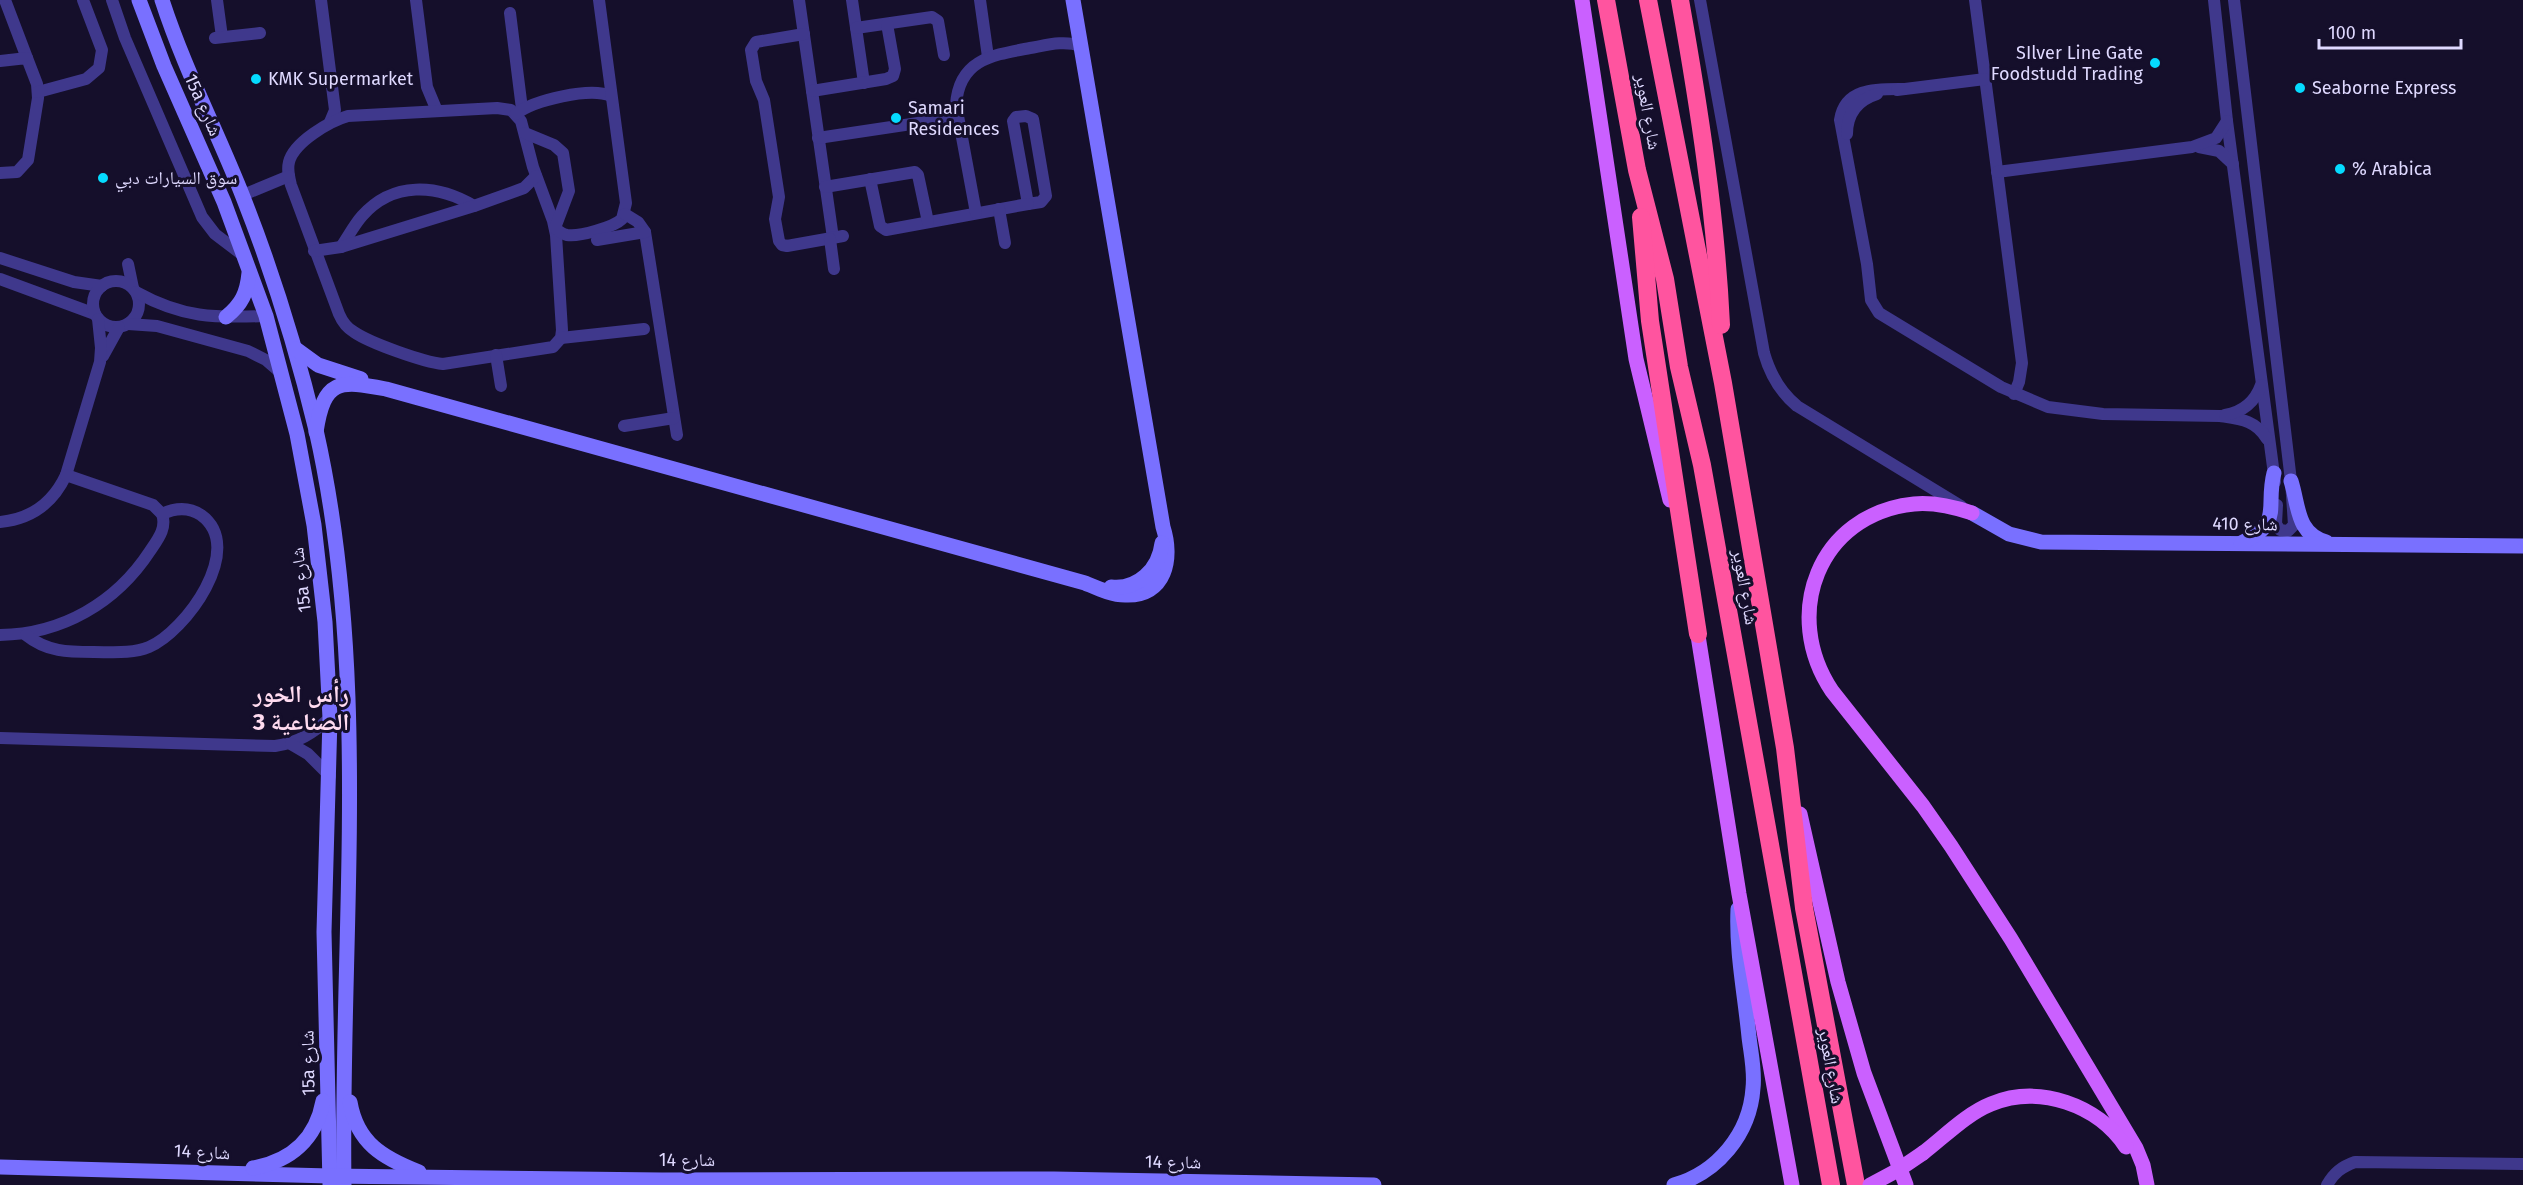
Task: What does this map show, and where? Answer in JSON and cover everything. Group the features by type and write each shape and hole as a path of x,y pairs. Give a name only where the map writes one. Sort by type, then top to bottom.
{"highway":[{"name":"شارع العوير","path":"1606,0 1637,170 1665,279 1679,367 1702,465 1831,1185"},
{"name":"شارع العوير","path":"1648,0 1723,383 1785,748 1804,909 1856,1185"},
{"path":"1680,0 1701,127 1719,271 1723,383"},
{"path":"1637,170 1650,321 1698,634"}],"main road":[{"name":"15a شارع","path":"139,0 164,66 224,202 266,316 283,374 306,480 325,622 330,718 324,932 328,1059 337,1181"},
{"name":"15a شارع","path":"162,0 190,78 243,195 270,269 296,349 327,490 340,580 351,738 344,1067 337,1181"},
{"path":"296,349 318,365 386,389 1124,595 1145,591 1162,577 1169,556 1073,0"},
{"path":"1582,0 1636,359 1674,516 1698,634 1739,894 1792,1185"},
{"path":"226,316 242,302 248,286 247,263"},
{"path":"266,316 276,321 281,327 305,412 316,432"},
{"path":"316,432 323,401 333,389 340,385 356,384 386,389"},
{"path":"2240,543 2256,535 2268,522 2274,473"},
{"path":"2291,481 2299,518 2304,528 2318,540 2335,544"},
{"path":"1972,513 1946,506 1914,504 1879,512 1849,531 1825,558 1815,579 1809,614 1812,648 1820,670 1832,691 1923,806 2011,939 2136,1148 2143,1165 2147,1185"},
{"name":"شارع 410","path":"1972,513 2009,534 2041,542 2523,546"},
{"path":"325,622 331,640 339,736 342,740 351,738"},
{"path":"1785,748 1838,982 1864,1073 1906,1184"},
{"path":"1674,1185 1701,1173 1727,1152 1740,1133 1752,1100 1754,1077 1738,931 1739,894"},
{"path":"225,1173 276,1163 300,1147 315,1127 320,1114 328,1059"},
{"path":"344,1067 351,1108 364,1137 387,1159 430,1176"},
{"path":"1870,1185 1923,1153 1989,1104 2022,1097 2047,1098 2084,1109 2116,1133 2132,1154 2143,1185"},
{"name":"شارع 14","path":"0,1167 225,1173 337,1181 430,1176 662,1182 1374,1185"}],"street":[{"path":"0,173 16,172 28,160 39,92 5,0"},
{"path":"39,92 86,79 99,68 102,50 83,0"},
{"path":"112,0 125,38 202,217 215,234 235,247 247,263"},
{"path":"217,0 218,38 260,33"},
{"path":"321,0 334,105 330,122"},
{"path":"416,0 427,87 437,111"},
{"path":"555,228 563,234 572,235 613,226 625,214 626,203 599,0"},
{"path":"799,0 825,187 835,238 834,269"},
{"path":"852,0 864,83"},
{"path":"980,0 988,57"},
{"path":"1975,0 2022,363 2019,382 2014,394"},
{"path":"2214,0 2227,122 2274,473 2277,502 2276,524 2277,528 2284,532 2292,529 2294,525 2291,481 2234,0"},
{"path":"1701,1 1768,369 1782,392 1797,406 1972,513"},
{"path":"510,13 519,112 536,176 555,228 561,338"},
{"path":"856,28 934,18 938,21 944,55"},
{"path":"812,91 890,79 895,72 887,24"},
{"path":"804,34 756,42 751,50 756,81 764,100 778,191 775,214 779,241 787,246 835,238"},
{"path":"976,213 958,117 957,95 960,85 971,68 988,57 1080,39"},
{"path":"0,62 27,58"},
{"path":"1985,79 1904,89 1871,96 1856,107 1847,126 1848,159 1867,264 1871,300 1875,309 1883,317 2014,394 2048,407 2085,413 2220,416 2249,421 2262,431 2269,444"},
{"path":"611,96 591,92 536,103 519,112 504,108 348,116 330,122 294,151 288,164 289,176 339,314 342,321 354,333 436,363 553,347 561,338 644,329"},
{"path":"870,179 881,228 889,230 1041,202 1046,196 1033,119 1028,115 1016,117 1013,121 1028,204"},
{"path":"818,138 958,117"},
{"path":"1997,171 2192,147 2216,138 2227,122"},
{"path":"525,133 554,145 563,153 568,191 555,228"},
{"path":"2192,147 2219,151 2233,164"},
{"path":"825,187 910,171 917,173 928,222"},
{"path":"243,195 289,176"},
{"path":"314,250 341,247 474,206 524,188 536,176"},
{"path":"341,247 361,216 390,195 401,191 424,188 436,190 459,197 474,206"},
{"path":"999,209 1005,243"},
{"path":"625,214 638,222 645,232 677,435"},
{"path":"597,240 645,232"},
{"path":"0,258 93,286 127,283 163,306 191,315 205,317 266,316"},
{"path":"0,522 22,518 41,508 60,489 99,362 101,341 93,299 128,264 139,299 137,313 124,325 99,362"},
{"path":"0,279 97,316 111,327 157,326 248,351 266,360 283,374"},
{"path":"496,355 501,386"},
{"path":"2220,416 2239,411 2246,406 2261,385"},
{"path":"624,426 674,418"},
{"path":"0,635 26,635 77,617 117,590 140,566 160,535 164,524 162,514 147,503 66,475"},
{"path":"26,635 40,645 57,651 129,652 149,647 174,630 210,579 217,560 217,540 210,525 198,513 176,509 162,514"},
{"path":"0,738 275,746 291,744 312,733 330,718"},
{"path":"291,744 308,754 330,776"},
{"path":"2327,1185 2333,1174 2355,1162 2523,1164"}],"place":[{"name":"SIlver Line Gate Foodstudd Trading","path":"2155,63"},
{"name":"KMK Supermarket","path":"256,79"},
{"name":"Seaborne Express","path":"2300,88"},
{"name":"Samari Residences","path":"896,118"},
{"name":"% Arabica","path":"2340,169"},
{"name":"سوق السيارات دبي","path":"103,178"}],"district":[{"name":"رأس الخور الصناعية 3","path":"301,708"}]}
